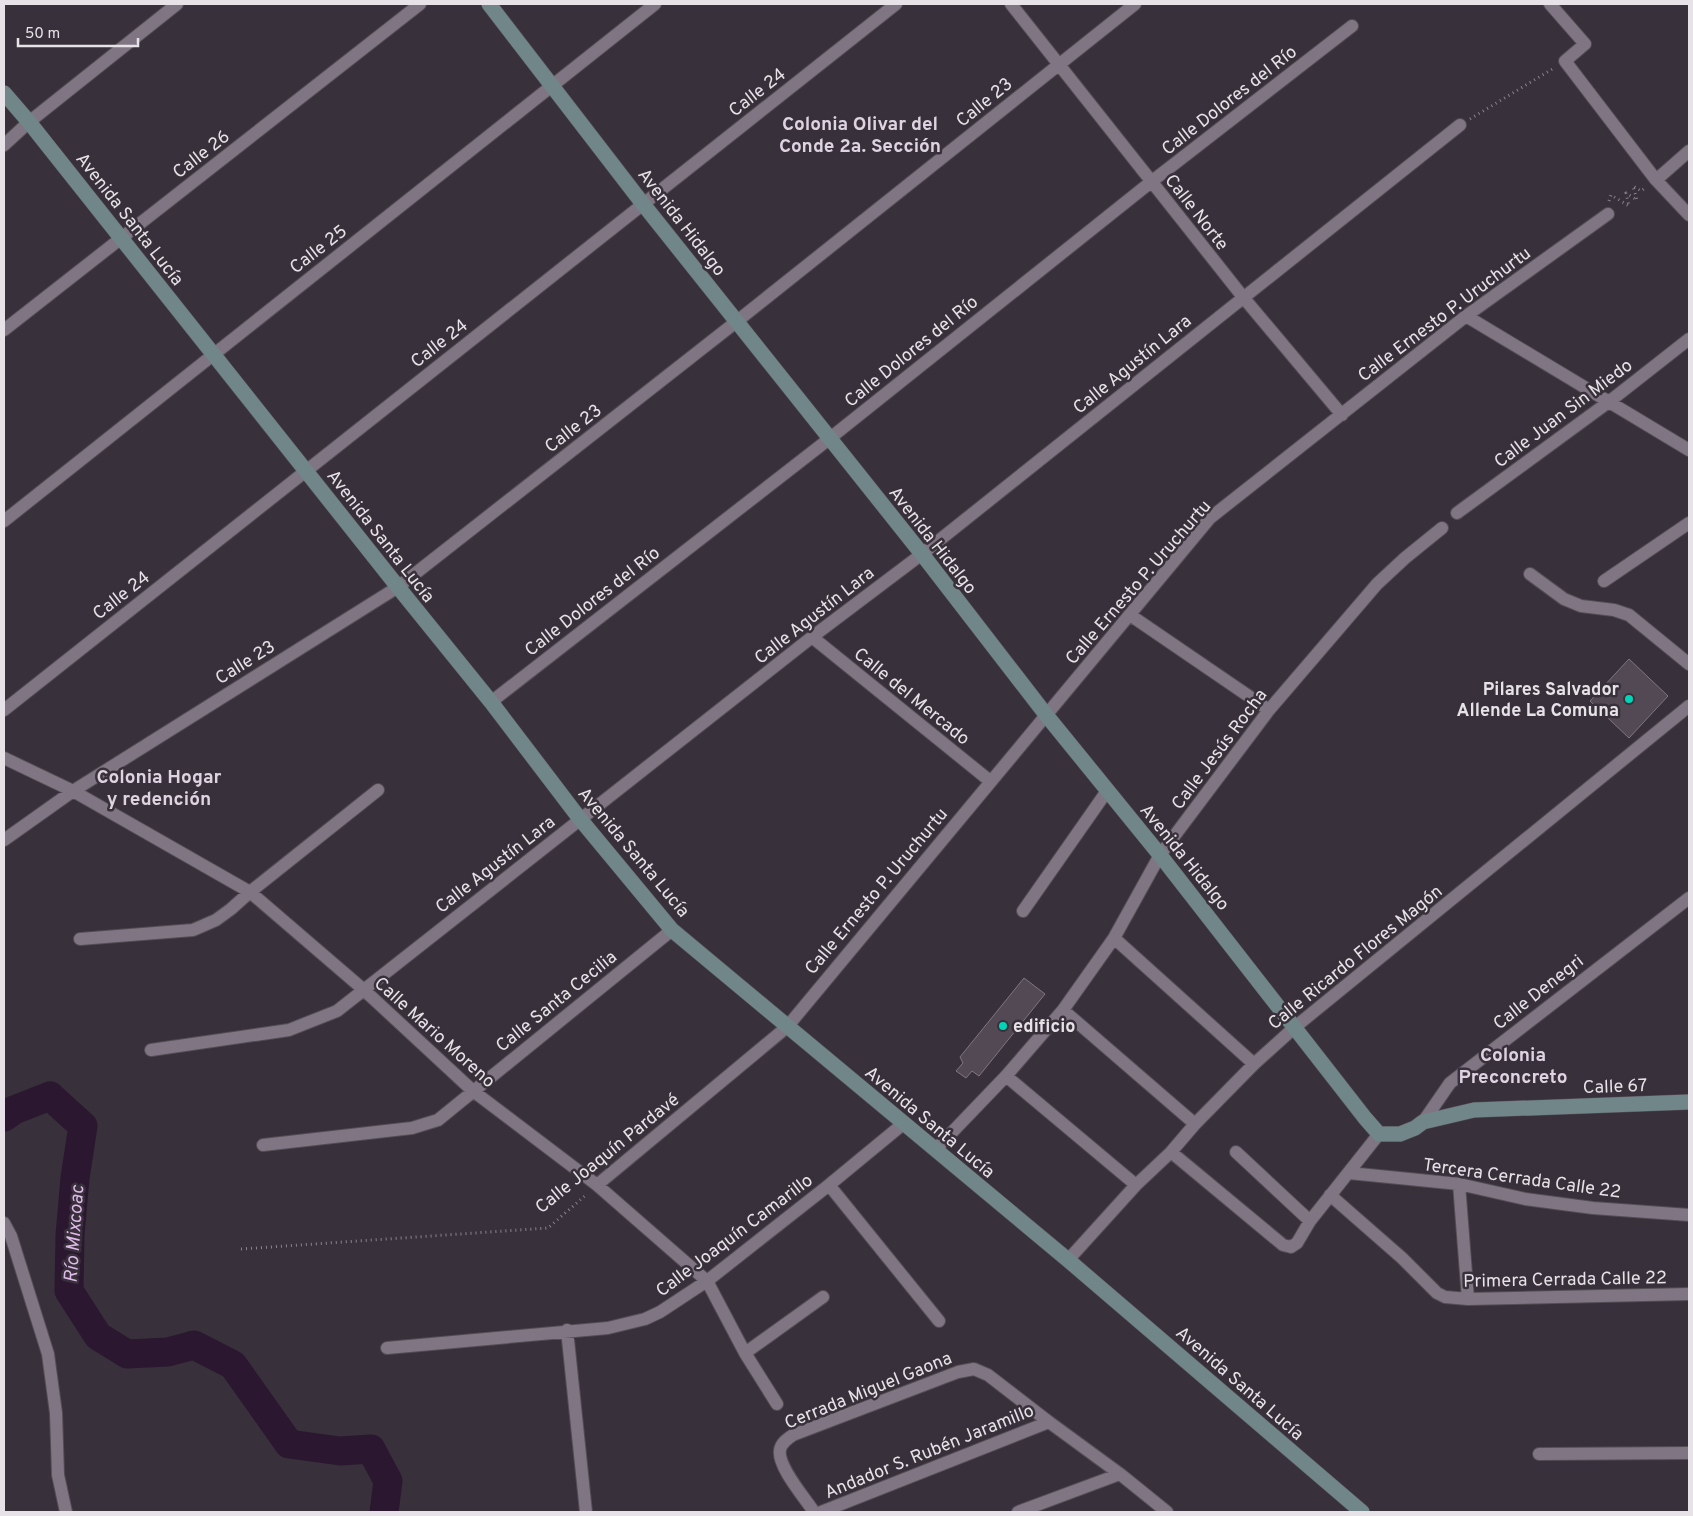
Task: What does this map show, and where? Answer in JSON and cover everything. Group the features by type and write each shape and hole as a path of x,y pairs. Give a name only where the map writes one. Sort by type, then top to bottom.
{"street":[{"path":"4,145 29,122 177,4"},
{"name":"Calle 26","path":"4,330 420,4"},
{"name":"Avenida Hidalgo","path":"489,4 643,204 922,554 1046,716 1160,855 1379,1134"},
{"name":"Calle 25","path":"4,522 655,4"},
{"name":"Calle 24","path":"4,710 896,4"},
{"name":"Calle Norte","path":"1011,4 1243,297 1342,415"},
{"name":"Calle 23","path":"4,840 73,791 398,587 736,322 1135,4"},
{"path":"1550,4 1585,44 1566,61 1656,180 1689,216"},
{"name":"Calle Dolores del Río","path":"491,702 829,439 1151,182 1352,26"},
{"name":"Avenida Santa Lucía","path":"4,93 122,238 213,355 491,702 580,819 672,930 1068,1260 1362,1512"},
{"name":"Calle Agustín Lara","path":"152,1050 289,1030 337,1011 812,637 922,554 1460,125"},
{"path":"1656,180 1689,151"},
{"name":"Calle Ernesto P. Uruchurtu","path":"787,1027 1210,518 1466,316 1608,214"},
{"path":"1466,316 1689,450"},
{"name":"Calle Juan Sin Miedo","path":"1457,513 1610,401 1689,339"},
{"path":"1604,582 1689,523"},
{"name":"Calle Jesús Rocha","path":"935,1150 1006,1076 1063,1010 1114,938 1160,855 1269,710 1377,584 1442,528"},
{"path":"1530,574 1564,599 1581,606 1614,610 1629,615 1689,664"},
{"path":"1130,615 1269,710"},
{"name":"Calle del Mercado","path":"812,637 990,782"},
{"name":"Calle Ricardo Flores Magón","path":"1068,1260 1136,1186 1171,1152 1195,1124 1254,1064 1295,1027 1689,706"},
{"name":"Calle Mario Moreno","path":"4,758 73,791 250,892 364,990 472,1091 597,1185 707,1281 745,1353 777,1404"},
{"path":"80,939 193,930 216,920 231,910 250,892 378,790"},
{"path":"1024,911 1107,791"},
{"name":"Calle Denegri","path":"1379,1134 1400,1134 1415,1128 1423,1122 1450,1083 1689,898"},
{"name":"Calle Santa Cecilia","path":"263,1146 412,1128 438,1120 672,930"},
{"path":"1114,938 1254,1064"},
{"path":"1063,1010 1195,1124"},
{"name":"Calle Joaquín Pardavé","path":"597,1185 787,1027"},
{"path":"1006,1076 1136,1186"},
{"name":"Calle 67","path":"1423,1122 1482,1110 1689,1102"},
{"name":"Calle Joaquín Camarillo","path":"387,1348 567,1330 608,1328 645,1319 660,1312 707,1281 903,1124"},
{"path":"1171,1152 1283,1245 1291,1247 1297,1244 1310,1221 1379,1134"},
{"path":"1236,1152 1310,1221"},
{"name":"Tercera Cerrada Calle 22","path":"1349,1173 1460,1184 1525,1199 1593,1208 1689,1216"},
{"path":"1460,1184 1468,1298"},
{"path":"829,1185 939,1321"},
{"name":"Primera Cerrada Calle 22","path":"1330,1195 1402,1258 1437,1293 1445,1297 1689,1294"},
{"path":"4,1223 11,1236 48,1354 56,1413 58,1475 66,1512"},
{"path":"745,1353 823,1297"},
{"path":"567,1330 586,1512"},
{"name":"Cerrada Miguel Gaona","path":"814,1512 783,1465 780,1448 785,1440 793,1435 958,1372 974,1369 988,1375 1049,1422"},
{"path":"1049,1422 1120,1474 1167,1512"},
{"name":"Andador S. Rubén Jaramillo","path":"821,1512 1049,1422"},
{"path":"1539,1454 1689,1453"},
{"path":"1018,1512 1120,1474"}],"path":[{"path":"1460,125 1566,61"},
{"path":"1608,214 1611,195 1629,206 1626,193 1637,200 1634,186 1641,191 1656,180"},
{"name":"Calle Joaquín Pardavé","path":"241,1249 548,1228 597,1185"}],"building":[{"name":"Pilares Salvador Allende La Comuna","path":"1629,659 1668,696 1629,738 1590,701"},
{"name":"edificio","path":"1024,978 1045,994 979,1076 972,1071 966,1078 956,1071 963,1063 960,1057"}],"waterway":[{"name":"Río Mixcoac","path":"4,1117 14,1110 50,1096 83,1126 75,1178 70,1235 69,1291 98,1336 127,1354 168,1352 194,1345 233,1365 289,1444 340,1451 371,1449 388,1481 384,1512"}],"place":[{"name":"Pilares Salvador Allende La Comuna","path":"1629,699"},
{"name":"edificio","path":"1003,1026"}],"district":[{"name":"Colonia Olivar del Conde 2a. Sección","path":"860,134"},
{"name":"Colonia Hogar y redención","path":"159,787"},
{"name":"Colonia Preconcreto","path":"1513,1065"}]}
